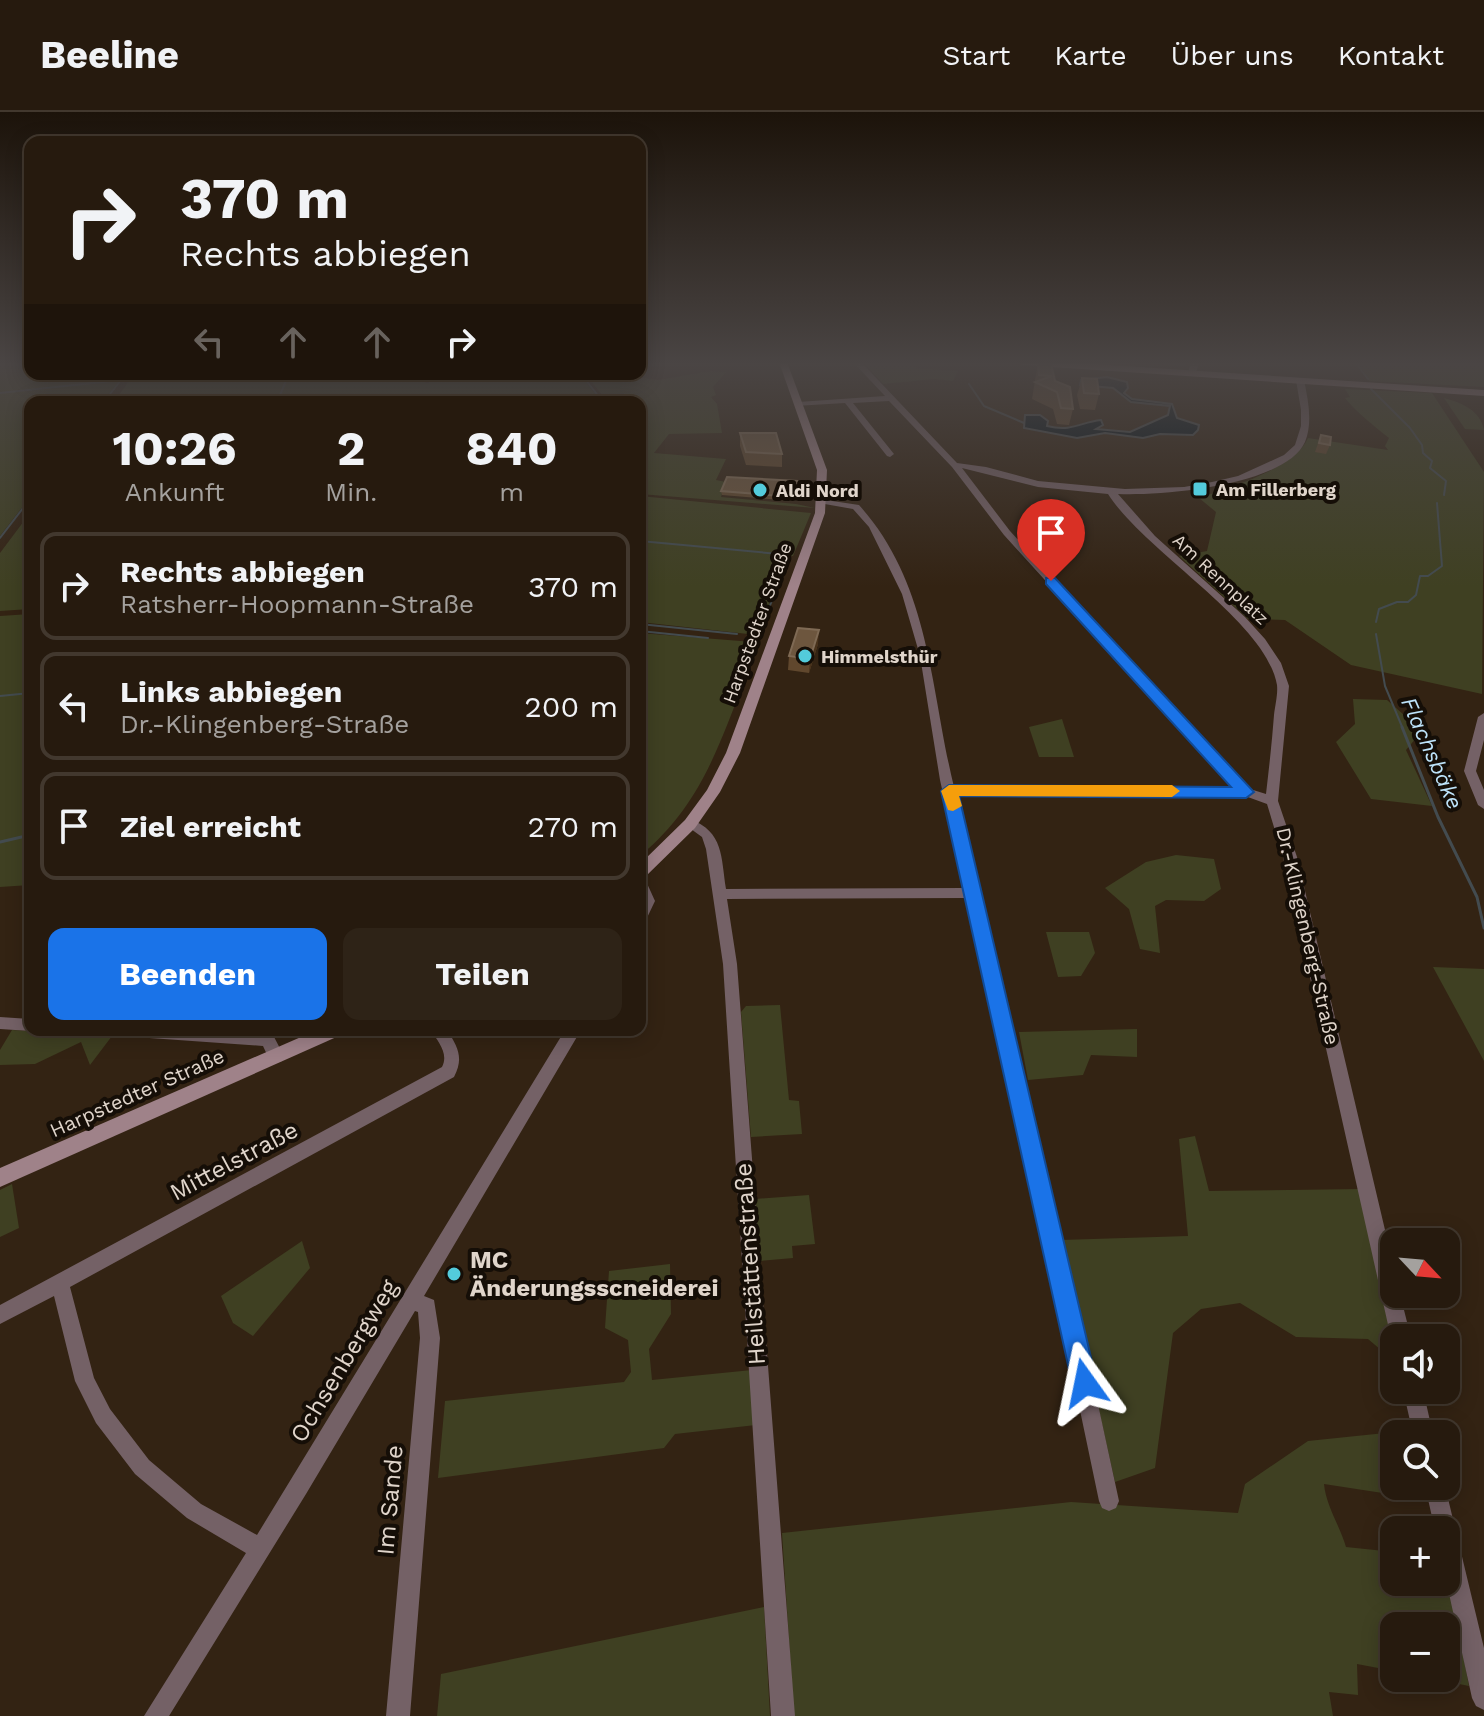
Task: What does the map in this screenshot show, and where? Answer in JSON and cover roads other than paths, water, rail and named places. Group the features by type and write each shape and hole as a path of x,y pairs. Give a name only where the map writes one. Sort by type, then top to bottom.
{"main road":[{"name":"Harpstedter Straße","path":"646,867 690,824 713,792 733,753 812,538 822,501 822,470 810,437"},
{"name":"Harpstedter Straße","path":"0,1178 321,1036"}],"street":[{"path":"876,437 890,454"},
{"name":"Dr.-Klingenberg-Straße","path":"929,437 955,465 1007,533 1246,792 1272,801 1290,857 1398,1324"},
{"path":"955,465 969,465 1037,484 1164,491 1213,486 1252,474 1282,460 1301,442 1302,437"},
{"name":"Am Rennplatz","path":"1111,490 1143,530 1257,636 1273,656 1283,686 1272,801"},
{"path":"822,501 856,507 873,526 907,594 925,656 949,791 1051,1229 1109,1501"},
{"path":"1484,717 1470,771 1484,805"},
{"path":"949,791 1246,792"},
{"name":"Heilstättenstraße","path":"690,824 707,834 721,894 730,964 783,1716"},
{"path":"721,894 973,893"},
{"path":"0,1023 24,1025"},
{"path":"209,1036 268,1040 276,1056"},
{"name":"Mittelstraße","path":"0,1315 448,1072 454,1057 442,1036"},
{"name":"Ochsenbergweg","path":"156,1716 569,1036"},
{"path":"60,1282 85,1381 103,1416 142,1467 194,1511 260,1549"},
{"name":"Im Sande","path":"398,1716 430,1338 427,1307 411,1299"},
{"path":"1460,1593 1484,1698"}],"waterway":[{"name":"Flachsbäke","path":"1416,437 1423,453 1432,461 1430,468 1446,481 1444,495"},
{"name":"Flachsbäke","path":"1376,622 1379,609 1397,602 1408,602 1416,595 1420,576 1428,576 1442,566 1437,503"},
{"path":"0,538 24,507"},
{"path":"646,542 790,555 759,633"},
{"path":"646,625 737,634"},
{"path":"646,632 708,638"},
{"name":"Flachsbäke","path":"1376,634 1385,686 1403,729"},
{"path":"742,677 756,642"},
{"path":"0,696 24,694"},
{"name":"Flachsbäke","path":"1402,727 1438,817 1477,897 1484,928"},
{"path":"0,842 24,836"}],"place":[{"name":"Am Fillerberg","path":"1200,489"},
{"name":"Aldi Nord","path":"760,490"},
{"name":"Himmelsthür","path":"805,656"},
{"name":"MC Änderungsscneiderei","path":"454,1274"}]}
